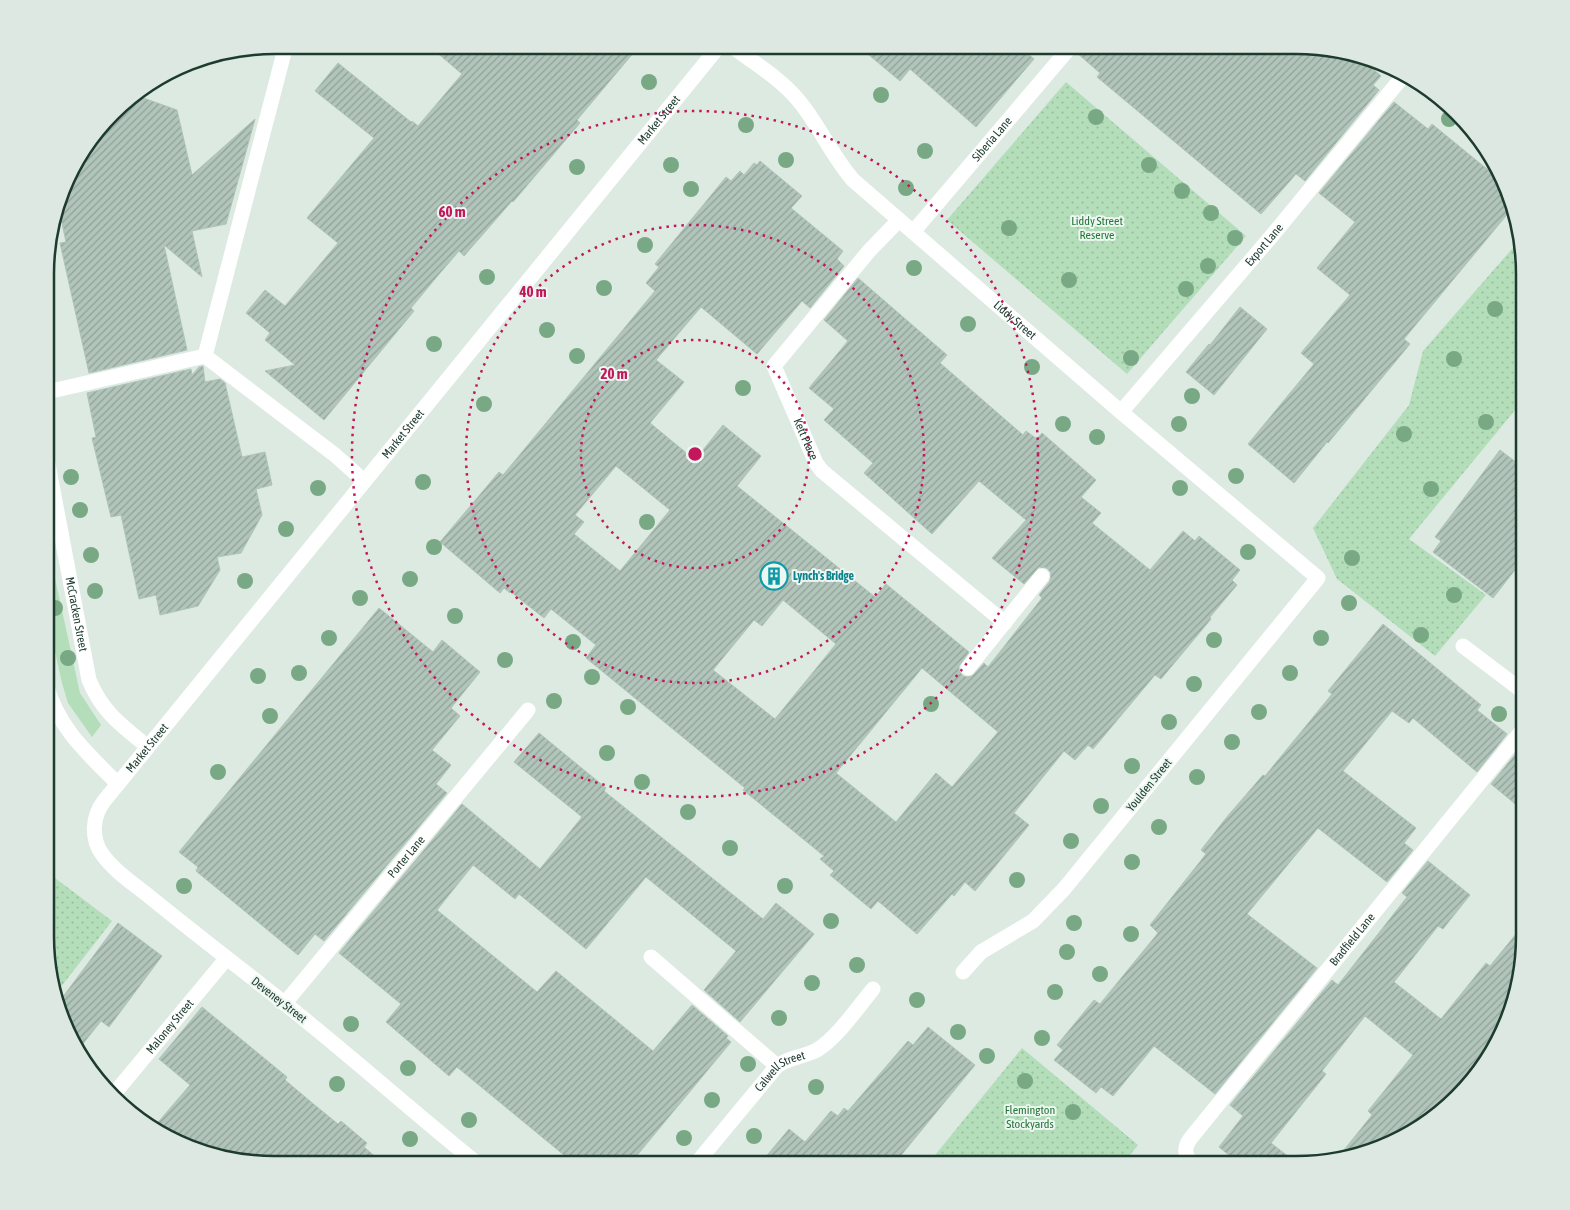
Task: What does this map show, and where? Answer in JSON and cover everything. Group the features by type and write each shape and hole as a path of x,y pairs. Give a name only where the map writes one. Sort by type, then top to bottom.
{"street":[{"path":"205,356 284,54"},
{"name":"Market Street","path":"94,827 98,811 118,784 713,54"},
{"name":"Liddy Street","path":"742,54 772,77 803,106 853,180 1121,412 1318,578"},
{"name":"Siberia Lane","path":"913,232 1064,54"},
{"name":"Export Lane","path":"1121,412 1270,238 1400,80"},
{"name":"Kett Place","path":"899,220 869,251 774,366 816,463 822,471 1005,623"},
{"path":"54,390 205,356"},
{"path":"205,356 335,455 364,481"},
{"name":"McCracken Street","path":"54,500 89,680 105,710 148,747"},
{"path":"968,668 1042,576"},
{"name":"Youlden Street","path":"963,972 981,952 1032,920 1064,889 1318,578"},
{"path":"1464,646 1516,686"},
{"path":"54,707 57,715 70,734 118,784"},
{"name":"Porter Lane","path":"285,1003 528,710"},
{"name":"Bradfield Lane","path":"1188,1156 1185,1148 1190,1139 1516,738"},
{"name":"Deveney Street","path":"94,827 98,847 110,864 226,959 285,1003 468,1156"},
{"path":"651,956 777,1066"},
{"name":"Maloney Street","path":"118,1092 226,959"},
{"name":"Calwell Street","path":"702,1156 777,1066 785,1060 816,1050 827,1042 873,989"}],"green space":[{"name":"Liddy Street Reserve","path":"1066,82 1246,236 1127,374 947,220"},
{"path":"1514,246 1516,260 1516,409 1409,539 1486,595 1435,656 1337,579 1313,528 1409,405 1423,351"},
{"path":"54,574 80,693 101,725 92,737 68,703 54,647"},
{"path":"54,790 55,800 54,818"},
{"path":"54,878 112,921 60,988 54,950"},
{"name":"Flemington Stockyards","path":"1022,1048 1138,1145 1129,1156 934,1156"}],"building":[{"path":"439,54 632,54 577,120 580,123 513,202 464,256 459,251 435,279 411,308 414,311 324,420 265,371 295,365 265,340 270,333 246,313 265,290 285,306 338,243 307,218 374,138 315,91 338,63 418,126 462,74"},
{"path":"868,54 1028,54 1034,59 976,127 910,69 900,81"},
{"path":"1078,54 1310,54 1339,58 1367,65 1381,76 1373,85 1379,90 1305,181 1296,174 1261,214 1097,77 1100,73"},
{"path":"142,98 177,110 192,175 255,119 226,224 192,231 202,277 164,245 187,350 89,373 60,243 66,242 61,218 76,177 108,129"},
{"path":"1394,102 1428,129 1432,124 1492,173 1508,213 1404,339 1410,344 1294,483 1248,444 1314,364 1301,353 1350,295 1317,268 1355,222 1319,193"},
{"path":"760,161 802,196 791,208 843,251 837,259 844,266 810,308 802,301 757,354 701,307 656,360 684,382 650,423 695,460 723,425 761,456 737,486 875,597 886,584 969,652 959,666 959,671 963,676 972,676 984,663 988,667 1042,598 1039,595 1050,581 1051,573 1047,568 1039,567 1024,584 992,558 1026,520 979,481 932,534 864,473 873,463 824,420 834,409 809,388 848,341 824,320 858,278 947,355 940,363 1023,435 1026,431 1037,439 1042,433 1096,480 1081,497 1101,513 1092,523 1150,570 1183,531 1195,541 1199,536 1240,570 1232,580 1237,585 1210,617 1211,619 1161,679 1155,675 1093,749 1088,745 1075,760 1064,751 1014,813 1029,825 975,891 965,882 917,934 878,901 871,909 830,875 834,871 820,859 824,856 743,790 745,788 586,658 596,645 551,609 544,618 504,588 500,593 440,542 499,472 503,475 655,291 646,283 659,267 655,264 726,177 731,181 740,171 744,175 754,163 757,165","holes":["616,466 670,510 620,571 574,534 584,522 575,515","783,600 836,644 775,719 713,670 754,620 762,626","922,668 998,732 952,787 936,773 896,822 836,773"]},
{"path":"1240,307 1267,329 1214,395 1186,372"},
{"path":"203,366 205,382 220,379 225,383 242,457 265,452 272,485 256,489 262,515 241,553 217,557 220,570 198,606 160,615 156,595 139,599 121,515 111,517 92,438 96,437 87,393 191,369 192,375 199,367"},
{"path":"1500,450 1516,462 1516,569 1493,598 1433,552 1441,541 1435,537"},
{"path":"379,608 433,652 442,640 480,672 451,708 460,716 432,750 451,765 436,784 447,793 324,941 315,934 298,955 196,871 198,867 179,852"},
{"path":"1383,624 1481,705 1477,710 1507,734 1477,772 1413,718 1409,723 1392,711 1343,771 1416,828 1404,843 1413,850 1387,882 1318,828 1247,914 1317,968 1215,1094 1154,1046 1113,1096 1101,1087 1096,1093 1054,1060 1063,1050 1057,1045 1094,1000 1100,1004 1158,933 1150,925 1206,854 1201,850 1332,694 1328,691"},
{"path":"539,733 606,788 604,791 763,919 776,903 814,934 740,1022 704,990 736,951 646,877 586,949 519,894 515,899 473,865 437,910 537,992 556,971 653,1051 692,1005 728,1036 726,1038 731,1042 636,1156 565,1156 457,1067 449,1076 386,1022 401,1004 339,953 462,804 540,869 582,817 514,762"},
{"path":"1516,753 1516,805 1491,784"},
{"path":"1428,861 1470,895 1443,929 1438,926 1394,982 1441,1019 1486,963 1490,966 1516,934 1516,950 1509,993 1505,1007 1487,1046 1462,1081 1430,1111 1393,1134 1367,1145 1343,1151 1372,1115 1368,1111 1413,1055 1365,1016 1322,1071 1326,1074 1271,1143 1288,1156 1230,1156 1219,1147 1243,1116 1230,1105 1332,980 1338,985 1407,897 1402,893"},
{"path":"118,923 162,956 109,1027 101,1021 82,1045 62,998"},
{"path":"202,1007 287,1077 285,1080 311,1102 338,1124 341,1121 367,1143 364,1147 374,1156 260,1156 217,1149 177,1134 158,1123 190,1085 159,1059"},
{"path":"928,1027 975,1065 900,1156 766,1156 789,1129 805,1142 831,1111 838,1116 844,1108 848,1111 908,1041 913,1045"}],"place":[{"name":"Lynch's Bridge","path":"774,576"}]}
